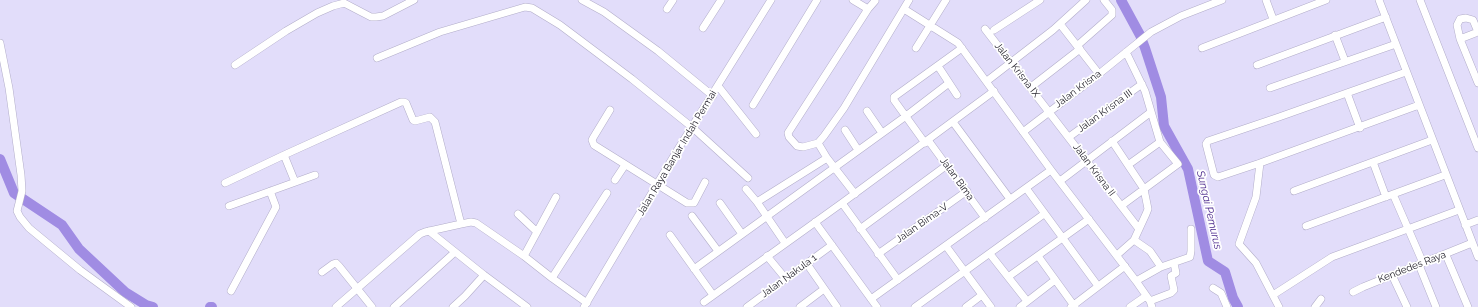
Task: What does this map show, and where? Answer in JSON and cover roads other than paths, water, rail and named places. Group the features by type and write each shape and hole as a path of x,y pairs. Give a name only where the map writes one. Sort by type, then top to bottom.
{"street":[{"path":"582,0 610,16 658,51 712,96"},
{"path":"667,9 673,0"},
{"path":"703,28 721,0"},
{"name":"Jalan Raya Banjar Indah Permai","path":"586,305 771,0"},
{"path":"753,104 817,0"},
{"path":"853,0 868,9"},
{"path":"876,1 868,9 788,133 789,137 796,146 803,147 818,143 844,108 909,0"},
{"path":"916,48 946,0"},
{"path":"994,30 1040,0"},
{"path":"987,81 1060,24 1086,0"},
{"path":"1031,87 1079,47 1112,15 1112,10 1104,0"},
{"name":"Jalan Krisna","path":"1023,132 1151,32 1181,16 1222,0"},
{"path":"1266,0 1273,19"},
{"path":"1202,48 1273,19 1326,0"},
{"path":"1379,0 1445,175 1478,257"},
{"path":"1420,0 1478,148"},
{"path":"235,66 286,30 316,13 333,6 344,3 371,17 376,17 383,16 409,1"},
{"path":"377,58 440,32 480,19 528,7 560,25 588,46 693,128 748,178"},
{"path":"904,8 954,40 962,48 1051,170 1117,255 1149,301"},
{"path":"1257,65 1386,17"},
{"path":"1460,39 1478,32 1473,20 1466,18 1460,19 1457,25 1460,39 1476,70 1478,83"},
{"path":"1060,24 1079,47 1098,74"},
{"name":"Jalan Krisna IX","path":"985,29 1049,111"},
{"path":"1335,35 1344,61"},
{"path":"0,43 9,88 22,191 17,211 29,228 80,270 131,307"},
{"path":"1270,88 1396,44"},
{"path":"957,95 938,66 962,48"},
{"path":"1121,206 1178,165 1178,162 1160,142 1145,91 1126,52"},
{"name":"Jalan Bima","path":"938,66 894,97 894,100 947,165 985,218"},
{"path":"1406,72 1279,118 1212,139 1207,142 1212,170 1216,176 1221,176 1360,128 1419,105"},
{"path":"694,268 906,116 949,83"},
{"name":"Jalan Krisna III","path":"1069,137 1142,84"},
{"path":"718,86 756,134"},
{"path":"704,302 855,194 994,91"},
{"path":"1347,93 1360,128"},
{"path":"225,183 401,102 404,102 406,103 415,122 430,117 436,122 461,224"},
{"path":"610,110 593,138 592,142 594,145 687,203 694,203 706,182"},
{"path":"867,111 882,133"},
{"name":"Jalan Krisna II","path":"1049,111 1139,229"},
{"path":"1060,181 1150,112"},
{"path":"953,122 1010,199"},
{"path":"845,130 858,150"},
{"path":"1294,191 1432,140"},
{"path":"1112,141 1144,189 1147,212 1134,240 1117,255"},
{"path":"1128,165 1160,142"},
{"path":"818,143 855,194"},
{"path":"284,155 294,182"},
{"path":"757,202 828,158"},
{"path":"1373,162 1408,229 1436,307"},
{"path":"1260,163 1256,196 1238,244 1256,263 1279,307"},
{"path":"615,180 625,165"},
{"path":"860,228 947,165"},
{"path":"871,299 1051,170"},
{"path":"229,206 315,175"},
{"path":"1306,226 1445,175"},
{"path":"1026,188 1098,286"},
{"path":"746,189 757,202 785,243"},
{"path":"231,291 276,206 270,191"},
{"name":"Jalan Bima-V","path":"878,254 966,191"},
{"path":"552,278 607,193"},
{"path":"524,256 536,231 556,197"},
{"path":"720,203 742,234"},
{"path":"842,203 898,280"},
{"path":"1273,295 1327,260 1459,210"},
{"path":"518,214 536,231"},
{"path":"915,307 1044,214"},
{"path":"692,216 718,251"},
{"path":"1008,277 1089,219"},
{"path":"1465,225 1478,220"},
{"path":"336,307 420,234 471,222 479,225 524,256 586,305"},
{"path":"815,222 877,307"},
{"path":"1136,281 1161,267 1190,257 1191,229"},
{"path":"429,231 527,307"},
{"path":"670,235 713,295"},
{"path":"1134,240 1150,251 1161,267"},
{"name":"Kendedes Raya","path":"1353,292 1472,243"},
{"name":"Jalan Nakula 1","path":"747,307 832,245"},
{"path":"946,246 991,307"},
{"path":"394,307 456,252"},
{"path":"990,254 1027,301"},
{"path":"1446,254 1468,307"},
{"path":"767,256 786,279"},
{"path":"1038,256 1073,306 1125,266"},
{"path":"1130,307 1171,293 1174,290 1171,276 1176,273 1174,263"},
{"path":"322,272 333,264 336,264 372,307"},
{"path":"807,264 837,307"},
{"path":"453,307 484,275"},
{"path":"1392,275 1407,307"},
{"path":"1020,307 1055,280"},
{"path":"1213,288 1221,293 1227,307"},
{"path":"800,307 824,289"},
{"path":"966,307 982,295"},
{"path":"1315,307 1321,299"}],"waterway":[{"name":"Sungai Pemurus","path":"1121,0 1140,35 1145,48 1161,97 1164,126 1188,169 1208,261 1225,272 1233,298 1238,307"},
{"path":"0,159 14,193 62,225 79,249 125,292 146,305 153,307"}]}
